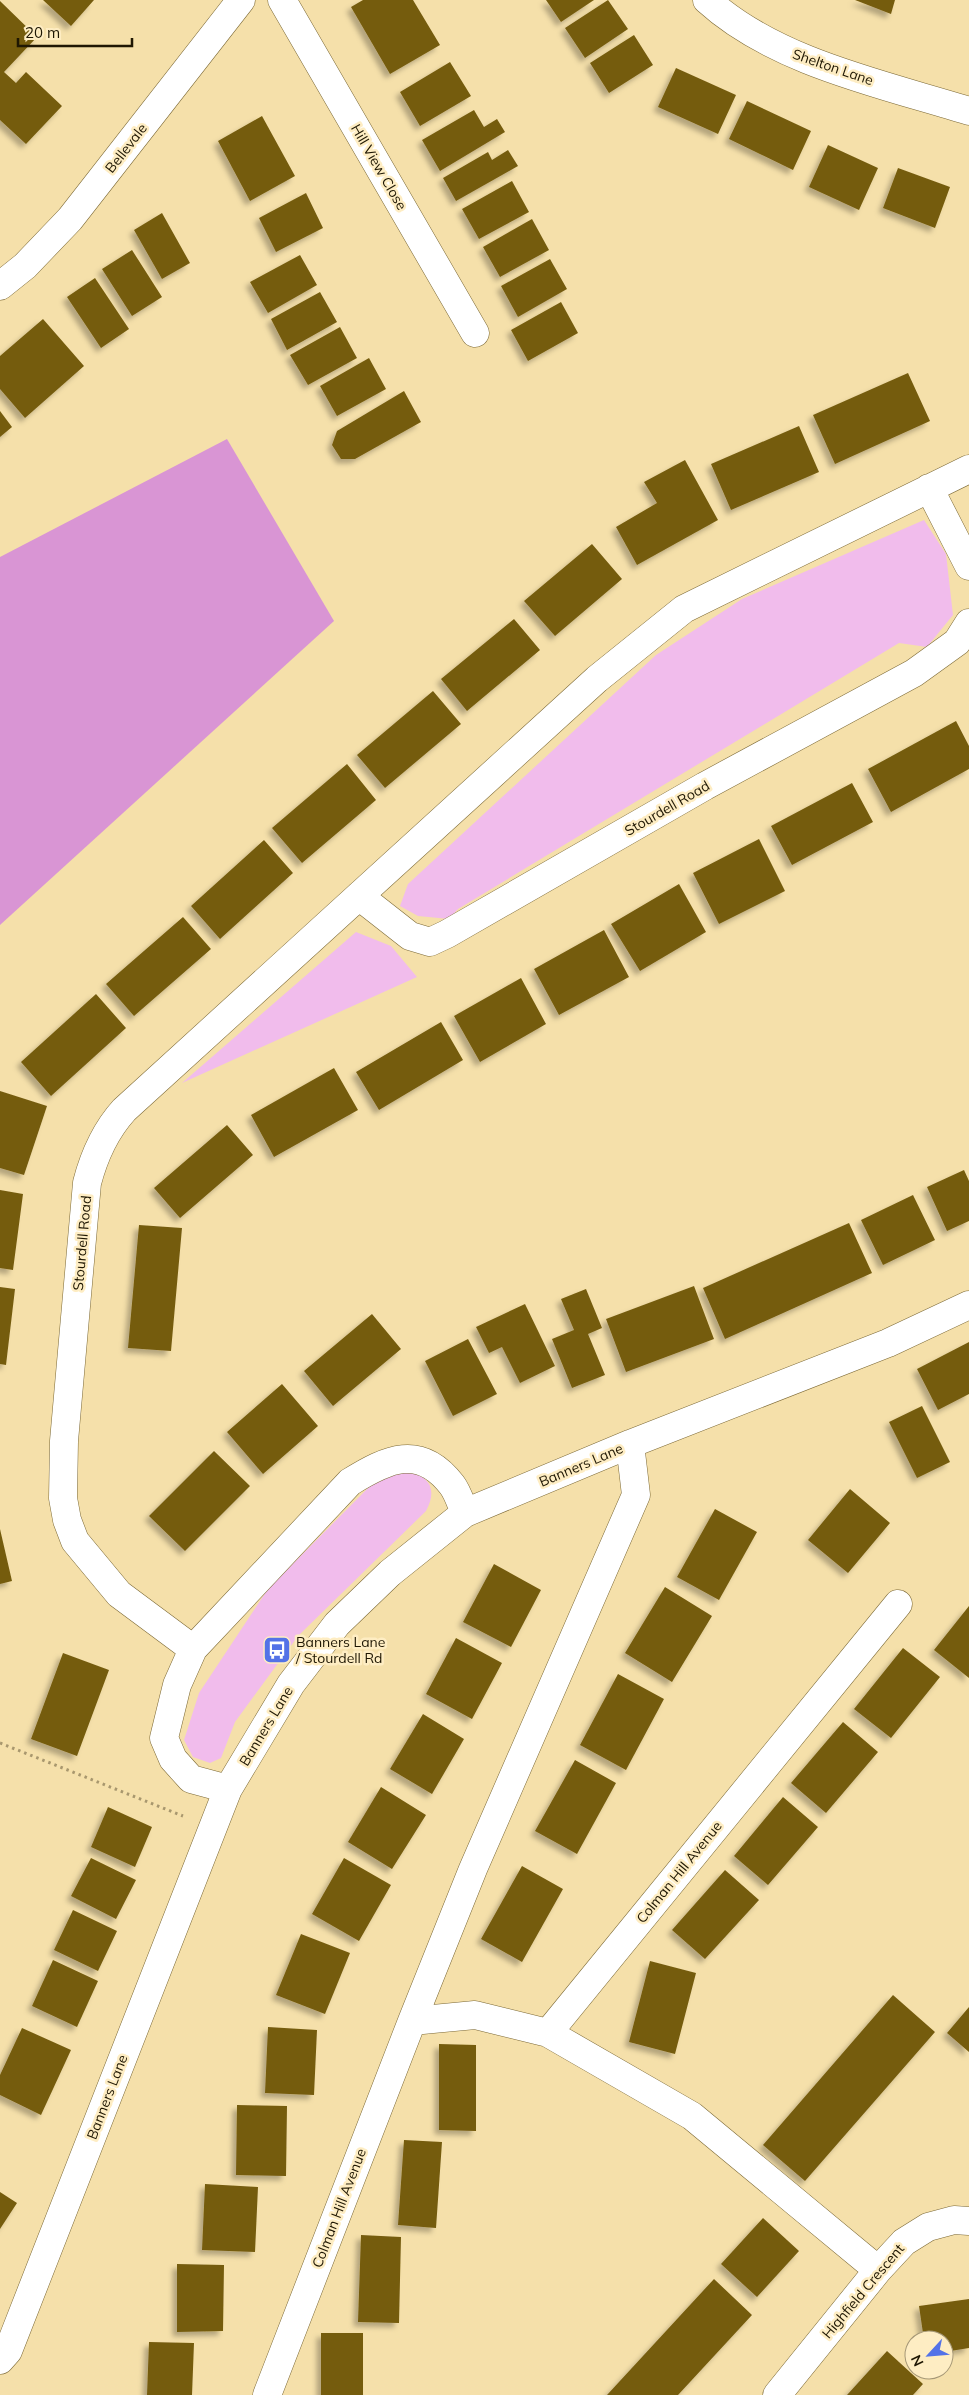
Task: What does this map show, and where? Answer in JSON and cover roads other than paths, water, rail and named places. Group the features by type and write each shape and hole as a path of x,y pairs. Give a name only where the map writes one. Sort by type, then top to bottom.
{"street":[{"name":"Bellevale","path":"0,286 25,266 70,219 241,0"},
{"name":"Hill View Close","path":"282,0 475,333"},
{"name":"Shelton Lane","path":"707,0 742,27 802,58 969,111"},
{"name":"Stourdell Road","path":"193,1650 119,1594 75,1541 67,1520 63,1498 64,1440 87,1183 92,1165 110,1126 124,1110 597,679 684,609 969,468"},
{"path":"929,488 969,566"},
{"name":"Stourdell Road","path":"359,896 410,936 430,942 706,786 914,674 957,642 969,623"},
{"name":"Banners Lane","path":"0,2360 8,2351 228,1789 290,1684 337,1624 390,1574 465,1513 630,1444 888,1342 969,1305"},
{"name":"Colman Hill Avenue","path":"267,2395 473,1869 636,1495 630,1444"},
{"path":"228,1789 191,1779 173,1759 164,1738 177,1685 193,1650 350,1482 378,1464 404,1457 428,1462 452,1485 465,1513"},
{"name":"Colman Hill Avenue","path":"548,2033 898,1604"},
{"path":"412,2021 475,2014 548,2033 692,2116 878,2270"},
{"name":"Highfield Crescent","path":"777,2395 878,2270 904,2242 928,2227 954,2220 969,2221"}],"place":[{"name":"Banners Lane / Stourdell Rd","path":"277,1650"}]}
